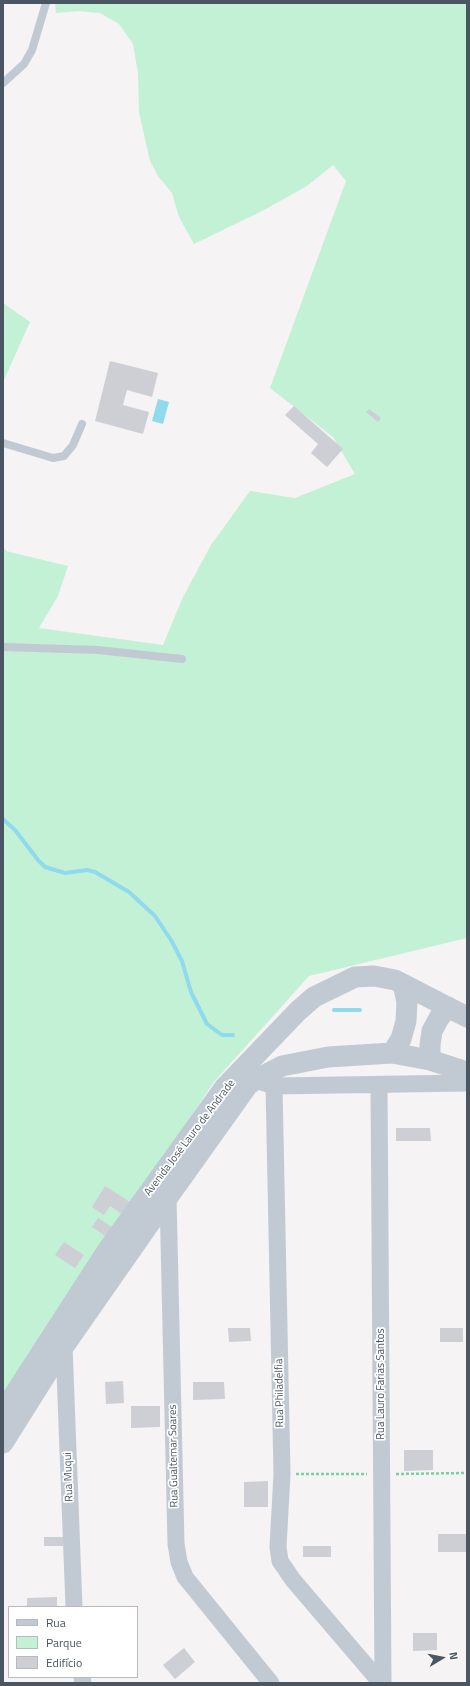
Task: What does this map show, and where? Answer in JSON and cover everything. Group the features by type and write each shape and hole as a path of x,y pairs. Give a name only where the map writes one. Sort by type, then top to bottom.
{"street":[{"name":"Avenida José Lauro de Andrade","path":"3,1412 107,1250 225,1087 298,1011 314,998 355,977 374,976 395,980 467,1017"},
{"path":"392,1053 401,1039 406,1021 407,1002 403,984"},
{"path":"430,1060 432,1031 439,1018 448,1007"},
{"name":"Avenida José Lauro de Andrade","path":"3,1443 64,1346 248,1085 265,1083 282,1066 328,1057 392,1053 430,1060 467,1072"},
{"path":"265,1083 379,1085 467,1083"},
{"name":"Rua Philadelfia","path":"265,1083 282,1474 278,1547 280,1561 293,1580 382,1683"},
{"name":"Rua Lauro Farias Santos","path":"379,1085 382,1683"},
{"name":"Rua Gualtemar Soares","path":"168,1197 176,1544 179,1562 185,1577 271,1683"},
{"name":"Rua Muqui","path":"64,1346 74,1606"}],"lane":[{"path":"3,83 24,64 32,50 46,3"},
{"path":"3,443 53,458 64,456 73,445 82,424"},
{"path":"3,647 98,650 182,658"}],"green space":[{"path":"55,3 467,3 467,938 309,976 213,1083 3,1404 3,547 6,551 68,566 58,596 39,628 163,645 183,597 211,545 250,491 295,498 355,474 333,437 270,388 346,181 333,165 307,186 264,210 194,244 179,217 172,193 158,176 150,161 139,112 138,73 133,44 119,24 100,13 78,11 56,13"},
{"path":"3,303 30,322 3,382"}],"water":[{"path":"158,399 169,402 163,424 152,421"}],"building":[{"path":"110,361 158,373 152,397 127,390 123,405 149,412 143,434 95,421"},
{"path":"294,406 343,449 327,467 311,453 318,444 285,415"},
{"path":"369,409 381,418 378,422 366,412"},
{"path":"396,1128 430,1128 431,1141 396,1141"},
{"path":"105,1186 133,1204 125,1216 110,1206 104,1215 92,1207"},
{"path":"98,1218 113,1228 107,1237 92,1227"},
{"path":"64,1242 84,1255 75,1268 55,1255"},
{"path":"228,1328 250,1328 251,1341 229,1342"},
{"path":"440,1328 463,1328 463,1342 440,1342"},
{"path":"123,1381 124,1403 106,1404 105,1382"},
{"path":"193,1382 224,1382 225,1399 193,1400"},
{"path":"131,1406 160,1406 160,1427 131,1428"},
{"path":"404,1450 433,1450 433,1470 404,1471"},
{"path":"268,1481 268,1507 244,1507 244,1482"},
{"path":"438,1534 466,1534 466,1552 438,1552"},
{"path":"44,1537 63,1537 63,1546 44,1546"},
{"path":"303,1546 331,1546 331,1557 303,1557"},
{"path":"57,1597 57,1606 27,1606 27,1598"},
{"path":"413,1633 437,1633 437,1650 413,1651"},
{"path":"184,1648 195,1662 175,1679 163,1665"}],"waterway":[{"path":"3,819 15,830 45,867 65,873 87,870 95,872 129,892 155,916 171,940 182,961 191,992 207,1024 222,1035 233,1035"},
{"path":"334,1010 360,1010"}]}
